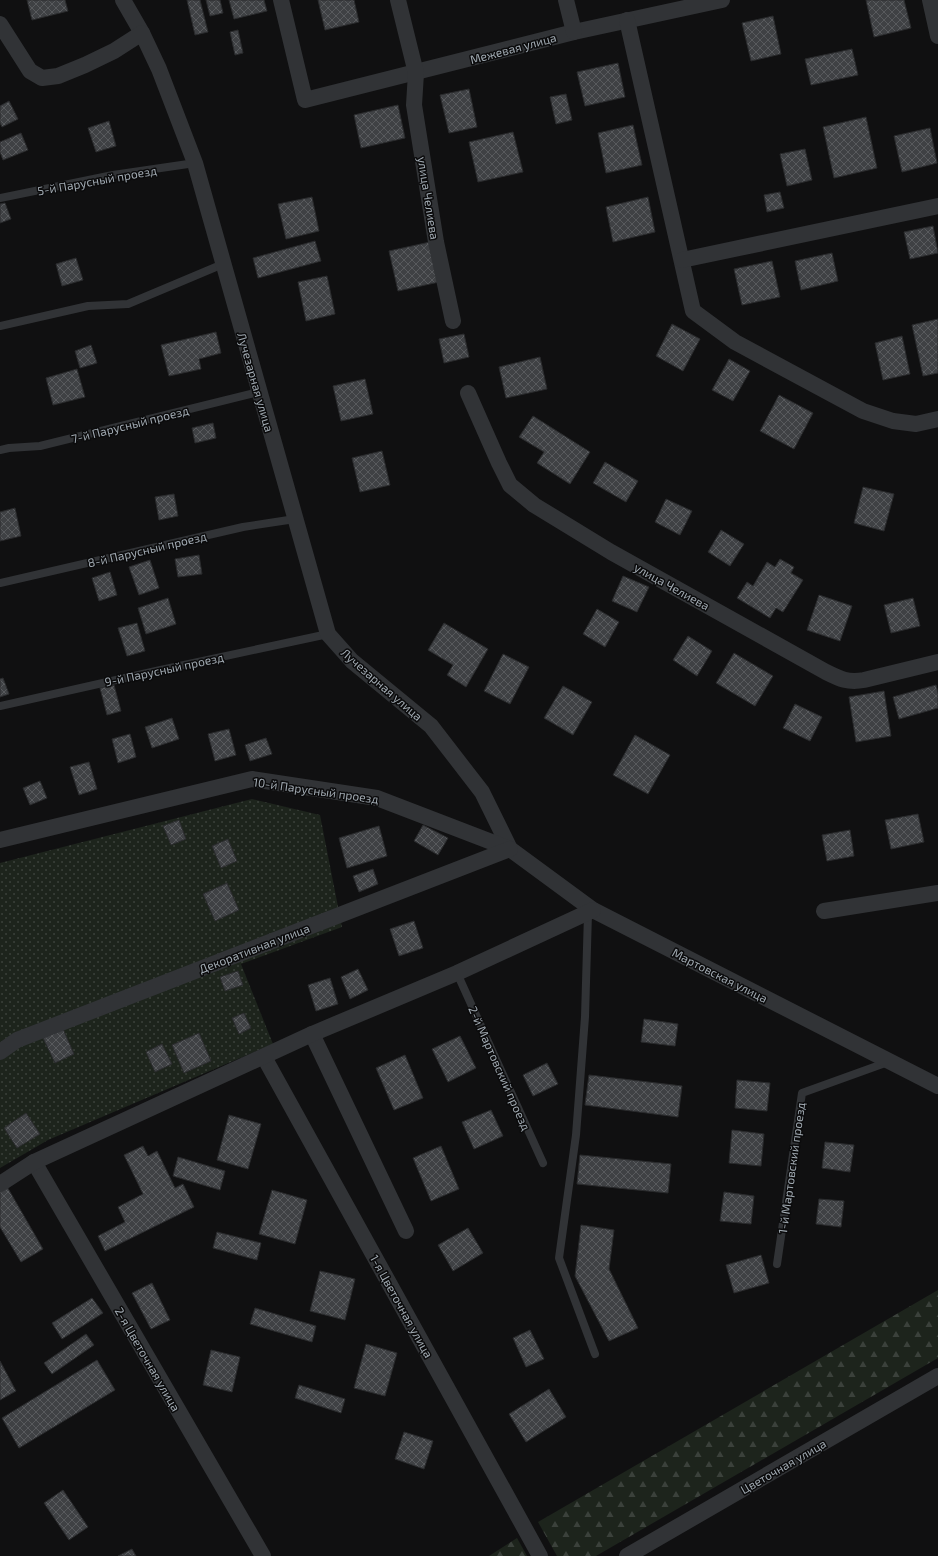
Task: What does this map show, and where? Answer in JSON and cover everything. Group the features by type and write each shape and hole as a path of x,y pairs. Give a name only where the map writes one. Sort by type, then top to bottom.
{"street":[{"name":"Лучезарная улица","path":"123,0 142,34 158,69 195,163 328,634 352,661 430,726 482,792 510,849"},
{"name":"Межевая улица","path":"281,0 304,100 574,32 722,0"},
{"name":"улица Челиева","path":"398,0 416,73 414,105 436,242 453,321"},
{"path":"566,0 574,32"},
{"path":"930,0 938,36"},
{"path":"627,20 693,312 735,342 863,411 893,421 916,424 938,419"},
{"path":"0,24 30,71 42,78 58,76 85,65 114,51 142,34"},
{"path":"682,260 938,206"},
{"name":"улица Челиева","path":"468,393 510,485 534,505 611,552 826,672 843,680 854,682 938,662"},
{"name":"10-й Парусный проезд","path":"0,840 252,779 377,798 510,849"},
{"name":"Мартовская улица","path":"510,849 590,912 938,1086"},
{"name":"Декоративная улица","path":"0,1052 17,1040 510,849"},
{"path":"824,911 938,893"},
{"path":"0,1184 34,1162 312,1034 457,973 590,912"},
{"path":"312,1034 406,1231"},
{"name":"1-я Цветочная улица","path":"264,1057 540,1556"},
{"name":"2-я Цветочная улица","path":"34,1162 263,1556"},
{"name":"Цветочная улица","path":"627,1556 938,1376"}],"lane":[{"name":"5-й Парусный проезд","path":"0,198 113,175 195,163"},
{"path":"0,326 88,306 128,304 223,264"},
{"name":"7-й Парусный проезд","path":"0,450 40,446 259,392"},
{"name":"8-й Парусный проезд","path":"0,583 243,527 295,519"},
{"name":"9-й Парусный проезд","path":"0,706 328,634"},
{"path":"590,912 585,1017 576,1136 559,1258 595,1354"},
{"name":"2-й Мартовский проезд","path":"457,973 543,1163"},
{"name":"1-й Мартовский проезд","path":"777,1264 802,1093 889,1062"}],"green space":[{"path":"252,799 320,815 342,927 241,964 273,1044 48,1140 0,1168 0,863"},
{"path":"938,1290 938,1358 596,1556 557,1556 538,1522"},
{"path":"517,1538 527,1556 489,1556"}],"building":[{"path":"27,0 65,0 68,11 32,20"},
{"path":"187,0 200,0 208,32 195,35"},
{"path":"206,0 220,0 223,13 210,16"},
{"path":"229,0 264,0 267,11 234,19"},
{"path":"318,0 354,0 359,22 325,30"},
{"path":"866,0 904,0 911,28 874,37"},
{"path":"773,16 781,54 751,61 742,23"},
{"path":"238,30 243,53 235,55 230,32"},
{"path":"852,49 858,75 811,85 805,59"},
{"path":"618,63 625,97 585,106 577,72"},
{"path":"469,89 477,127 449,133 440,95"},
{"path":"566,94 572,120 556,124 550,97"},
{"path":"9,101 18,119 2,127 0,123 0,106"},
{"path":"398,105 405,138 361,148 354,115"},
{"path":"866,117 877,168 834,178 823,127"},
{"path":"109,121 116,146 96,152 88,128"},
{"path":"633,125 642,165 606,173 598,133"},
{"path":"930,128 937,163 902,172 894,136"},
{"path":"513,132 523,172 478,182 469,142"},
{"path":"21,133 28,150 3,160 0,152 0,142"},
{"path":"805,149 812,180 787,186 780,154"},
{"path":"780,192 784,208 767,212 764,195"},
{"path":"312,197 319,231 286,239 278,204"},
{"path":"648,197 655,232 613,242 606,207"},
{"path":"5,203 11,219 0,223 0,204"},
{"path":"933,226 938,253 910,259 904,232"},
{"path":"315,241 321,261 258,278 253,258"},
{"path":"430,242 439,282 398,291 389,251"},
{"path":"832,253 838,281 801,290 795,261"},
{"path":"76,258 83,280 62,286 56,264"},
{"path":"772,261 780,297 742,305 734,269"},
{"path":"327,276 335,314 306,321 298,282"},
{"path":"938,319 938,373 923,376 912,325"},
{"path":"672,324 700,339 683,371 656,356"},
{"path":"216,332 221,353 199,359 201,369 169,376 161,345"},
{"path":"464,334 469,357 444,363 439,339"},
{"path":"902,336 910,374 883,380 875,343"},
{"path":"91,345 97,363 80,368 75,351"},
{"path":"540,357 547,389 506,398 499,367"},
{"path":"729,359 750,371 733,401 712,390"},
{"path":"77,369 85,397 53,405 46,378"},
{"path":"365,379 373,414 341,421 333,386"},
{"path":"779,395 813,413 794,449 760,431"},
{"path":"533,416 590,452 570,484 537,463 544,452 519,437"},
{"path":"213,423 216,438 195,443 192,428"},
{"path":"382,451 390,485 360,492 352,458"},
{"path":"605,462 638,481 626,502 593,483"},
{"path":"863,487 894,494 884,531 854,523"},
{"path":"174,494 178,516 159,520 155,497"},
{"path":"666,499 692,511 680,535 655,522"},
{"path":"15,508 21,536 0,541 0,512"},
{"path":"721,530 744,544 730,566 708,552"},
{"path":"199,555 202,574 178,577 175,559"},
{"path":"780,559 794,567 791,573 803,580 783,612 776,608 770,618 737,598 747,582 753,586 767,562 775,567"},
{"path":"150,560 159,588 139,595 129,567"},
{"path":"110,572 117,595 99,601 92,578"},
{"path":"623,576 649,587 637,612 612,601"},
{"path":"819,595 852,606 840,641 807,630"},
{"path":"168,598 176,624 146,634 138,608"},
{"path":"913,598 920,626 891,633 884,605"},
{"path":"597,609 619,622 605,647 583,634"},
{"path":"137,623 145,651 127,656 118,628"},
{"path":"444,623 488,649 466,687 447,675 453,665 428,650"},
{"path":"688,636 712,651 697,676 673,660"},
{"path":"734,653 773,676 755,706 716,683"},
{"path":"503,654 529,667 510,704 484,691"},
{"path":"3,678 9,694 0,697 0,679"},
{"path":"114,685 121,711 107,715 100,688"},
{"path":"936,685 938,693 938,708 899,719 893,697"},
{"path":"563,686 592,702 573,735 544,718"},
{"path":"884,691 891,736 856,742 849,697"},
{"path":"795,704 822,717 810,741 783,728"},
{"path":"172,718 179,739 152,748 145,727"},
{"path":"229,729 236,755 215,761 208,734"},
{"path":"130,734 136,757 118,763 112,739"},
{"path":"635,735 670,755 648,794 613,775"},
{"path":"266,738 272,754 250,761 245,745"},
{"path":"89,762 97,789 79,795 70,767"},
{"path":"40,781 47,798 30,805 23,788"},
{"path":"918,814 924,842 891,849 885,820"},
{"path":"179,820 186,839 171,845 163,826"},
{"path":"423,825 448,838 438,855 414,841"},
{"path":"379,826 387,856 347,868 339,838"},
{"path":"850,830 854,856 827,861 822,835"},
{"path":"228,839 237,861 221,868 212,846"},
{"path":"373,869 378,884 359,892 353,876"},
{"path":"227,883 239,910 215,921 203,894"},
{"path":"414,921 423,948 399,956 390,929"},
{"path":"358,969 368,990 350,999 341,977"},
{"path":"238,971 243,985 225,991 220,977"},
{"path":"330,978 338,1004 316,1011 308,985"},
{"path":"244,1013 251,1028 239,1034 232,1018"},
{"path":"644,1019 678,1024 675,1046 641,1042"},
{"path":"63,1029 74,1054 55,1063 43,1038"},
{"path":"199,1033 211,1061 184,1073 172,1045"},
{"path":"460,1036 476,1068 448,1082 432,1049"},
{"path":"162,1044 172,1064 155,1072 146,1052"},
{"path":"405,1055 423,1098 394,1110 376,1068"},
{"path":"547,1063 558,1084 533,1096 523,1075"},
{"path":"589,1075 682,1086 678,1117 585,1105"},
{"path":"737,1080 770,1083 767,1111 735,1108"},
{"path":"491,1110 503,1136 474,1149 462,1122"},
{"path":"26,1113 40,1134 17,1148 4,1128"},
{"path":"229,1115 261,1124 248,1169 217,1160"},
{"path":"732,1130 764,1134 761,1166 729,1163"},
{"path":"825,1142 854,1145 850,1172 822,1168"},
{"path":"143,1146 148,1156 157,1151 175,1188 183,1184 194,1207 105,1251 98,1236 125,1222 118,1207 143,1194 124,1155"},
{"path":"441,1146 459,1189 431,1201 413,1158"},
{"path":"580,1155 671,1164 668,1193 577,1184"},
{"path":"178,1157 225,1171 220,1190 173,1176"},
{"path":"6,1185 43,1249 21,1262 0,1227 0,1189"},
{"path":"272,1190 307,1200 295,1244 259,1234"},
{"path":"724,1192 754,1196 751,1224 720,1221"},
{"path":"819,1199 844,1201 841,1227 816,1224"},
{"path":"581,1225 614,1230 609,1269 638,1328 609,1341 575,1276"},
{"path":"468,1228 483,1253 453,1271 438,1245"},
{"path":"217,1232 261,1243 257,1260 213,1248"},
{"path":"761,1255 769,1283 734,1293 726,1265"},
{"path":"320,1271 355,1279 345,1320 310,1311"},
{"path":"152,1283 170,1320 151,1329 132,1293"},
{"path":"92,1298 103,1313 62,1339 52,1323"},
{"path":"255,1308 316,1326 312,1342 250,1324"},
{"path":"530,1330 544,1359 526,1367 513,1338"},
{"path":"86,1334 94,1345 52,1374 44,1363"},
{"path":"366,1344 397,1353 385,1396 354,1388"},
{"path":"211,1350 240,1357 232,1392 203,1385"},
{"path":"97,1360 115,1390 19,1448 2,1418"},
{"path":"0,1361 16,1391 0,1400"},
{"path":"299,1385 345,1399 341,1413 295,1398"},
{"path":"549,1389 566,1417 526,1442 509,1414"},
{"path":"404,1432 433,1441 424,1469 395,1459"},
{"path":"63,1490 88,1527 69,1540 44,1503"},
{"path":"132,1549 136,1556 118,1556"}]}
